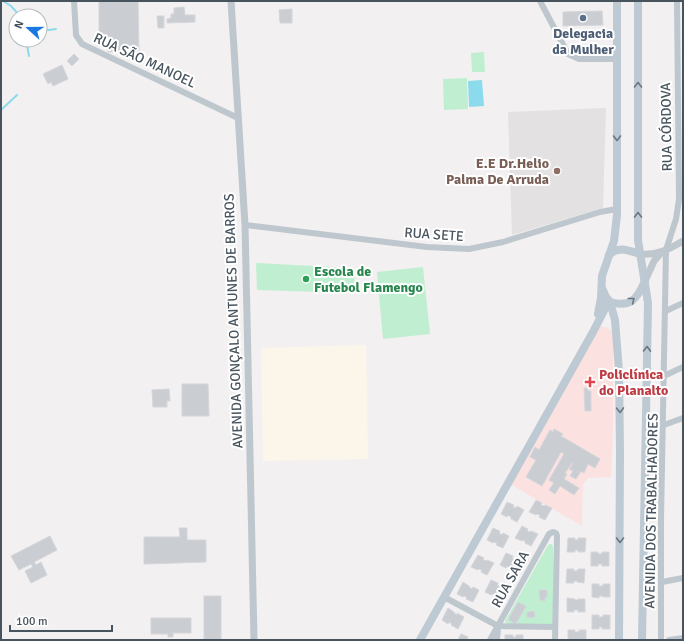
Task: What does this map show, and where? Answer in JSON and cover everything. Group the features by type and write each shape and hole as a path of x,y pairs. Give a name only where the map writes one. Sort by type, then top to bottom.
{"main road":[{"path":"593,332 600,304 602,276 614,237 617,209 617,1"},
{"path":"638,1 638,240 648,303 642,640"},
{"path":"609,255 615,250 621,249 640,254"},
{"path":"610,301 623,304 630,302 639,293 645,281"},
{"path":"602,288 610,301 616,320 620,372 619,640"},
{"path":"420,640 610,301"}],"street":[{"name":"RUA SÃO MANOEL","path":"74,1 76,35 82,44 238,118"},
{"name":"AVENIDA GONÇALO ANTUNES DE BARROS","path":"231,1 245,224 254,640"},
{"path":"540,1 568,54 579,59 616,59"},
{"name":"RUA CÓRDOVA","path":"666,311 664,252 676,219 679,199 679,4"},
{"name":"RUA SETE","path":"245,224 427,247 469,249 503,242 600,212 617,209"},
{"path":"645,281 654,261 664,252 683,242"},
{"path":"640,254 664,252"},
{"path":"666,311 683,303"},
{"name":"AVENIDA DOS TRABALHADORES","path":"661,640 661,519 666,311"},
{"path":"664,376 683,367"},
{"path":"664,425 683,418"},
{"name":"RUA SARA","path":"490,640 549,534 553,532 557,535 555,627"},
{"path":"662,582 683,578"},
{"path":"444,597 498,626 555,627 555,640"},
{"path":"497,640 498,626"},
{"path":"669,640 683,638"}],"shaded area":[{"name":"E.E Dr.Helio Palma De Arruda","path":"606,108 603,208 512,235 508,112"},
{"name":"Policlínica do Planalto","path":"599,326 608,328 613,336 613,428 611,477 588,478 583,484 582,526 510,484"},
{"path":"366,345 368,459 263,461 261,348"}],"green space":[{"path":"484,52 485,72 472,72 471,53"},
{"path":"467,78 468,109 444,110 443,79"},
{"name":"Escola de Futebol Flamengo","path":"256,263 354,268 355,293 257,290"},
{"path":"423,267 430,334 383,339 377,272"},
{"path":"552,544 553,547 554,624 512,625 506,623 505,621 548,545"}],"water":[{"path":"482,80 484,106 469,107 468,81"}],"building":[{"path":"99,1 138,1 139,51 108,52 107,35 99,35"},
{"path":"184,7 185,15 195,15 195,22 167,23 167,19 171,18 171,14 174,14 174,8"},
{"path":"292,9 292,23 280,23 279,10"},
{"name":"Delegacia da Mulher","path":"602,11 603,25 563,26 563,12"},
{"path":"157,16 164,16 164,28 158,28"},
{"path":"74,54 79,59 72,66 67,61"},
{"path":"62,65 68,79 53,86 51,82 48,84 43,74"},
{"path":"182,384 208,384 209,416 182,416"},
{"path":"584,388 588,388 588,391 591,391 591,411 585,411"},
{"path":"169,389 170,401 167,401 167,407 153,407 152,390"},
{"path":"554,429 563,434 561,436 600,459 595,468 588,464 584,473 581,471 576,479 570,476 573,471 569,469 573,464 572,463 565,473 567,474 564,479 579,488 574,495 560,486 555,494 549,490 554,483 549,480 564,454 561,452 542,486 526,477 536,460 530,457 535,447 539,450 550,430 553,432"},
{"path":"536,500 542,503 541,505 552,508 545,520 539,517 540,515 529,512"},
{"path":"507,502 514,505 513,507 516,508 517,506 524,510 517,522 511,519 508,515 507,517 501,514"},
{"path":"522,526 528,529 527,531 538,534 531,546 525,543 525,541 515,538"},
{"path":"179,528 187,528 187,540 206,540 206,562 144,564 144,537 180,537"},
{"path":"493,528 500,531 499,533 502,535 503,533 509,536 503,548 496,545 497,543 487,540"},
{"path":"50,536 57,550 34,562 36,565 41,562 47,575 31,583 25,571 33,567 31,564 19,570 11,556"},
{"path":"568,538 575,538 575,540 578,540 578,538 586,538 585,552 578,552 578,550 575,550 575,552 567,552"},
{"path":"591,552 598,552 598,554 602,554 602,552 609,552 609,566 602,566 602,564 598,564 598,566 591,566"},
{"path":"506,553 513,556 512,558 522,561 516,573 509,570 510,568 507,566 506,568 500,565"},
{"path":"478,555 484,558 483,560 494,563 487,575 481,572 482,570 471,567"},
{"path":"567,569 574,569 574,571 577,571 578,569 585,569 584,583 574,581 574,583 566,583"},
{"path":"491,580 498,583 497,585 508,588 501,600 495,597 495,595 485,592"},
{"path":"463,582 472,589 473,587 479,590 473,602 466,599 467,597 457,594"},
{"path":"592,584 599,584 599,586 603,586 603,584 610,584 610,597 592,597"},
{"path":"539,590 547,590 547,597 545,597 545,601 540,600"},
{"path":"204,596 221,596 221,640 204,640"},
{"path":"567,598 575,600 585,599 585,612 578,612 578,610 574,610 574,612 567,612"},
{"path":"518,602 526,606 515,624 509,620 509,618"},
{"path":"448,608 457,615 457,613 464,617 458,629 449,622 448,624 442,620"},
{"path":"534,611 535,617 527,618 527,612"},
{"path":"592,615 599,615 599,617 603,617 603,615 610,615 610,629 602,629 602,627 599,627 599,629 592,629"},
{"path":"151,618 191,618 191,633 173,633 173,637 168,637 168,634 151,634"},
{"path":"568,630 575,630 575,632 579,632 579,630 586,630 586,640 568,640"},
{"path":"461,634 468,637 467,639 469,640 458,640"},
{"path":"505,635 513,635 513,637 516,637 516,635 523,635 523,640 505,640"}],"waterway":[{"path":"3,1 13,8"},
{"path":"48,30 56,29"},
{"path":"28,48 29,56"},
{"path":"1,110 17,95"}],"place":[{"name":"Delegacia da Mulher","path":"583,18"},
{"name":"E.E Dr.Helio Palma De Arruda","path":"557,171"},
{"name":"Escola de Futebol Flamengo","path":"306,279"},
{"name":"Policlínica do Planalto","path":"590,382"}]}
